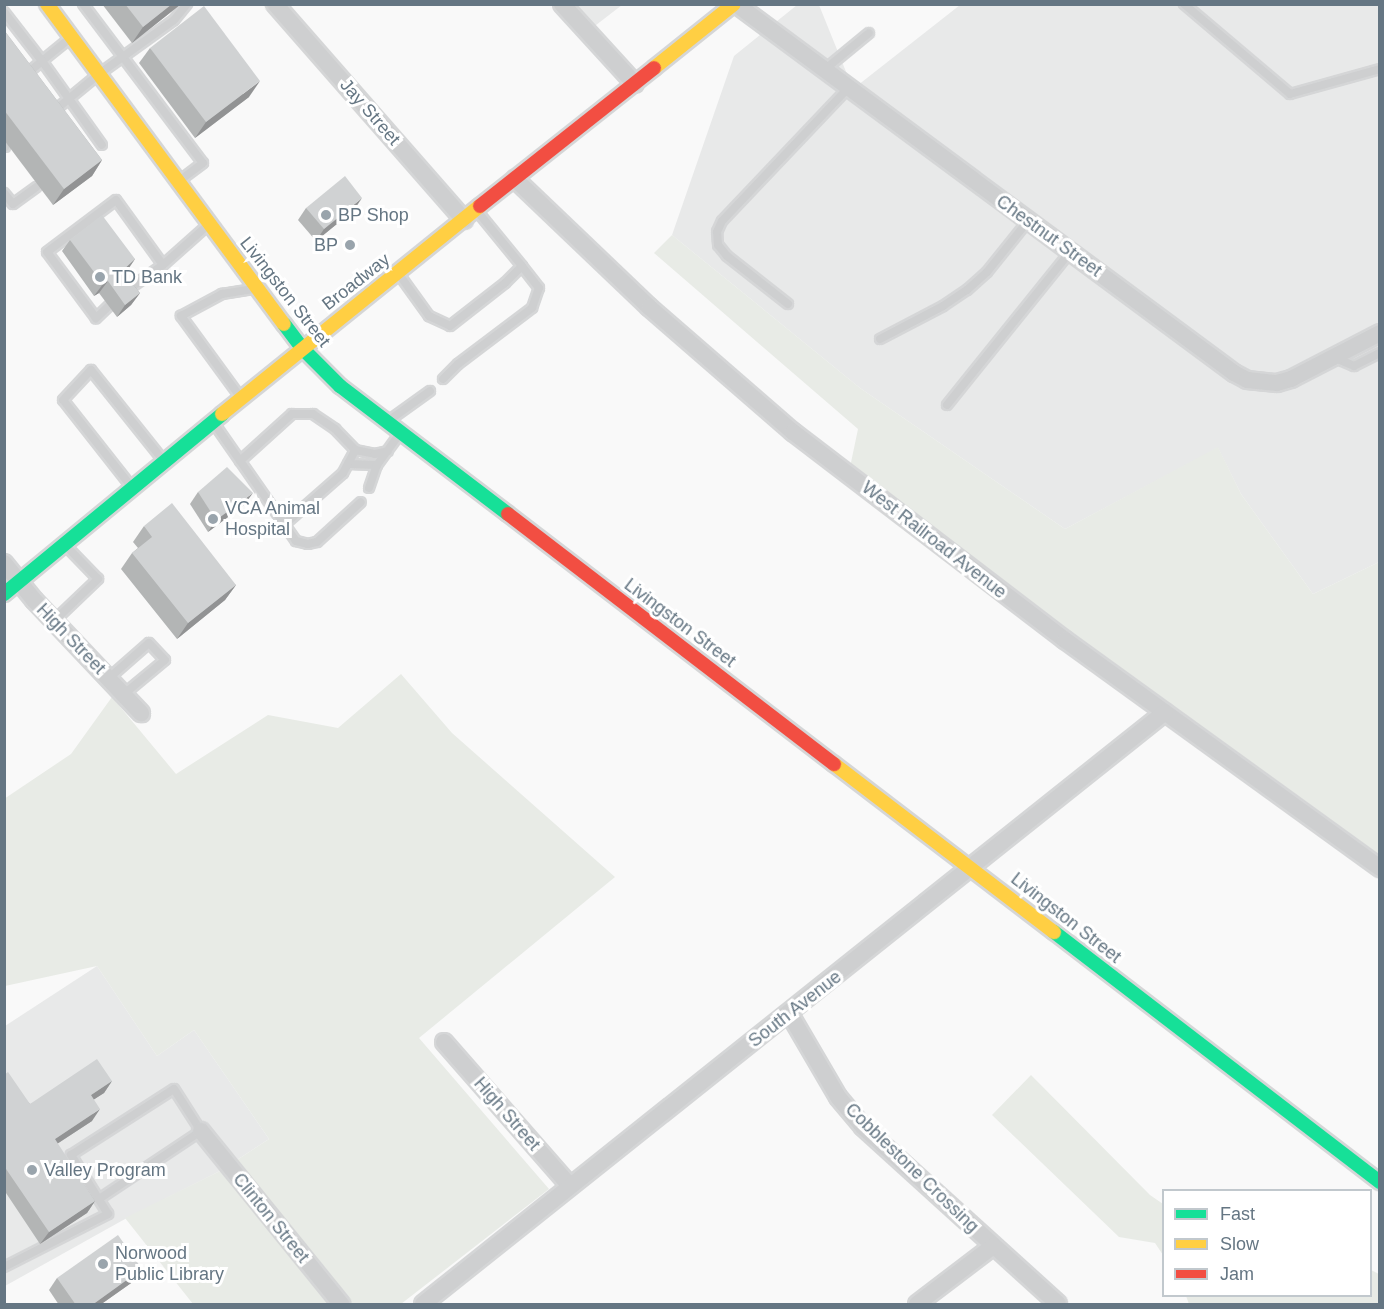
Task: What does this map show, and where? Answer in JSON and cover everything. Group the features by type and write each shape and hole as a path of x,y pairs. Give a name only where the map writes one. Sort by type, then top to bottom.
{"main road":[{"name":"Livingston Street","path":"47,4 302,348 340,386 1380,1182"},
{"name":"Broadway","path":"4,594 302,348 735,4"}],"street":[{"name":"Jay Street","path":"275,4 470,215"},
{"path":"562,4 634,84"},
{"name":"Chestnut Street","path":"735,4 1234,373 1247,380 1277,383 1291,379 1380,333"},
{"name":"West Railroad Avenue","path":"515,179 649,307 784,424 962,562 1380,868"},
{"name":"High Street","path":"4,563 54,621 141,713"},
{"name":"South Avenue","path":"423,1305 1165,712"},
{"name":"Cobblestone Crossing","path":"789,1014 832,1088 863,1127 1058,1305"},
{"name":"High Street","path":"444,1042 570,1186"},
{"name":"Clinton Street","path":"201,1131 341,1305"},
{"path":"917,1305 993,1246"}],"lane":[{"path":"83,4 203,164 178,181"},
{"path":"48,116 99,74 174,20 187,4"},
{"path":"1184,4 1290,93 1380,69"},
{"path":"4,12 102,145"},
{"path":"824,69 869,33"},
{"path":"21,78 71,38"},
{"path":"788,304 727,256 718,245 717,232 722,221 848,88"},
{"path":"4,193 13,204 36,187"},
{"path":"163,265 116,200 47,252 96,318 122,293 163,265 209,223"},
{"path":"443,379 458,364 532,308 539,288 522,266 470,215"},
{"path":"880,339 943,306 967,290 987,272 1029,221"},
{"path":"947,405 1070,252"},
{"path":"398,272 429,316 450,326 505,284 522,266"},
{"path":"241,398 181,316 222,294 257,288"},
{"path":"1333,357 1354,366 1380,353"},
{"path":"133,488 63,400 92,370 164,462"},
{"path":"387,422 430,392"},
{"path":"240,461 292,414 313,414 335,429 355,450 375,454 388,450"},
{"path":"213,422 297,541 308,544 317,542 361,502"},
{"path":"369,488 377,465 401,432"},
{"path":"285,524 343,473 355,450"},
{"path":"348,464 377,465"},
{"path":"54,621 98,579 64,545"},
{"path":"109,678 149,643 165,660 124,694"},
{"path":"4,1268 108,1214 71,1155 174,1089 201,1131 99,1199"}],"shaded area":[{"path":"561,5 622,5 587,32"},
{"path":"797,5 819,5 853,89 960,5 1379,5 1379,562 1313,594 1241,494 1218,448 1065,529 860,388 672,235 734,56"},
{"path":"672,235 860,388 1065,529 1218,447 1241,494 1313,594 1379,562 1379,871 849,472 858,429 654,253"},
{"path":"401,674 452,733 615,877 419,1038 549,1189 401,1304 193,1304 125,1218 220,1171 269,1139 194,1030 157,1056 97,966 5,986 4,799 71,754 112,697 176,774 268,715 338,728"},
{"path":"97,966 157,1056 194,1030 269,1139 220,1171 125,1219 5,1286 5,1026"},
{"path":"1031,1075 1150,1195 1162,1203 1162,1254 1155,1243 1119,1237 992,1115"},
{"path":"1372,1270 1379,1274 1379,1304 1189,1304 1186,1297 1372,1297"}],"building":[{"path":"125,4 172,4 143,27"},
{"path":"204,6 260,81 206,122 150,48"},
{"path":"4,30 102,160 64,189 4,110"},
{"name":"BP Shop","path":"345,176 362,198 324,229 306,208"},
{"path":"102,215 135,259 122,271 140,293 125,305 108,281 103,284 70,240"},
{"path":"227,467 253,493 216,520 198,492"},
{"path":"172,503 236,585 188,623 132,553 152,537 144,526"},
{"name":"Valley Program","path":"97,1059 112,1081 91,1095 100,1109 55,1139 95,1201 49,1232 4,1166 4,1075 8,1072 30,1104"},
{"name":"Norwood Public Library","path":"118,1235 142,1269 92,1305 76,1305 57,1278"}],"traffic: fast":[{"path":"284,324 302,348 340,386 508,514"},
{"path":"4,594 222,414"},
{"path":"1054,932 1380,1182"}],"traffic: slow":[{"path":"47,4 284,324"},
{"path":"654,68 734,4"},
{"path":"222,414 480,206"},
{"path":"834,764 1054,932"}],"traffic: jam":[{"path":"480,206 654,68"},
{"path":"508,514 834,764"}],"place":[{"name":"BP Shop","path":"326,215"},
{"name":"BP","path":"350,245"},
{"name":"TD Bank","path":"100,277"},
{"name":"VCA Animal Hospital","path":"213,519"},
{"name":"Valley Program","path":"32,1170"},
{"name":"Norwood Public Library","path":"103,1264"}]}
